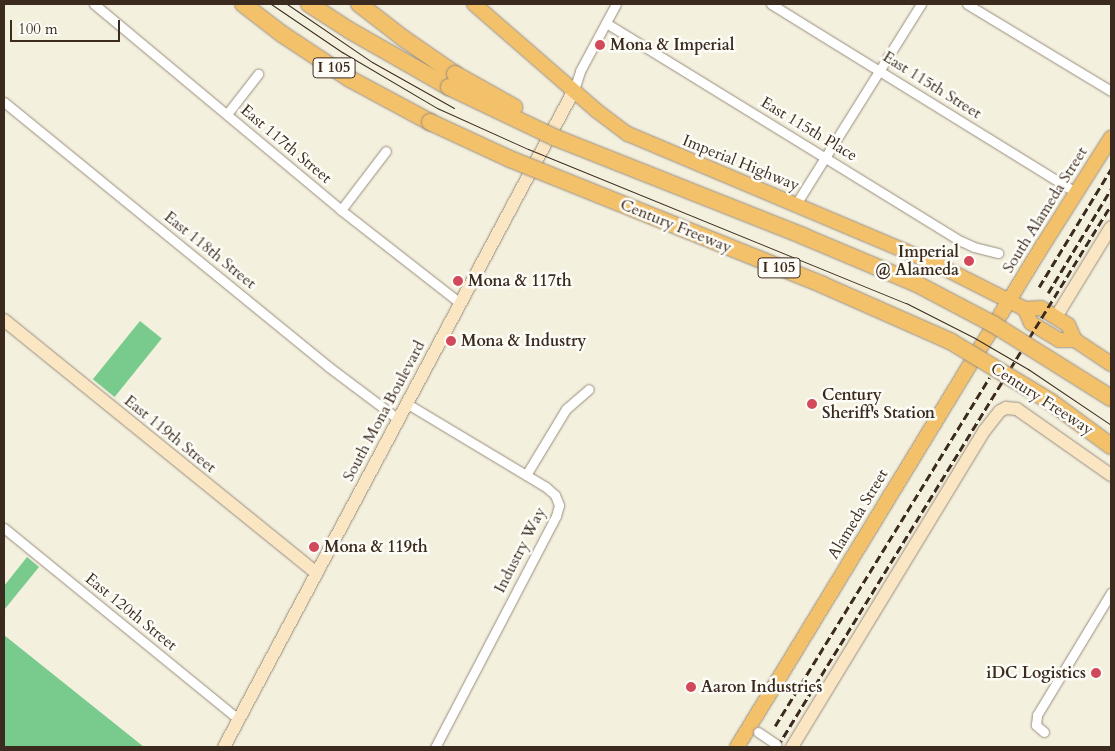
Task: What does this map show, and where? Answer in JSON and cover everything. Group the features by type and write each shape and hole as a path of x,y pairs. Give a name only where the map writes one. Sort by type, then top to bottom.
{"highway":[{"name":"Century Freeway","path":"243,4 282,34 350,78 430,122 510,159 823,285 950,341 1051,402 1111,446"},
{"name":"I 105","path":"309,4 349,30 520,111 556,138 820,242 909,281 993,324 1111,398"},
{"path":"359,4 403,38 452,80"}],"main road":[{"name":"Imperial Highway","path":"474,4 628,134 934,263 1025,309 1041,308 1068,325 1075,340 1111,364"},
{"name":"South Alameda Street","path":"1009,300 1111,138"},
{"name":"Alameda Street","path":"737,747 754,729 1009,300"},
{"name":"Imperial Highway","path":"1025,309 1032,323 1036,326 1059,340 1075,340"}],"street":[{"name":"East 117th Street","path":"94,4 341,210 460,303"},
{"path":"574,90 580,71 616,4"},
{"name":"East 115th Street","path":"771,4 1077,193"},
{"path":"796,204 921,4"},
{"path":"967,4 1111,91"},
{"name":"East 115th Place","path":"606,23 961,240 974,247 998,253"},
{"path":"227,114 258,74"},
{"name":"South Mona Boulevard","path":"224,747 574,90"},
{"name":"East 118th Street","path":"4,102 330,368 398,419"},
{"path":"341,210 386,151"},
{"path":"1056,317 1111,227"},
{"name":"East 119th Street","path":"4,320 316,573"},
{"path":"526,475 566,409 589,388"},
{"name":"Industry Way","path":"406,403 552,491 558,501 558,511 435,747"},
{"path":"792,747 996,414 1006,408 1017,409 1111,475"},
{"name":"East 120th Street","path":"4,528 238,719"},
{"path":"1044,732 1036,724 1037,716 1111,593"},
{"path":"754,729 779,746"}],"green space":[{"path":"140,321 162,339 115,397 93,379"},
{"path":"27,557 39,567 4,610 4,586"},
{"path":"4,635 144,747 4,747"}],"tram line":[{"path":"271,4 342,52 437,108 528,149 906,303 973,337 1028,369 1111,425"},
{"path":"287,4 372,62 454,108"}],"railway":[{"path":"1039,287 1111,169"},
{"path":"1048,293 1111,189"},
{"path":"777,747 1111,205"},
{"path":"775,726 989,378"}],"place":[{"name":"Mona & Imperial","path":"600,45"},
{"name":"Imperial @ Alameda","path":"969,261"},
{"name":"Mona & 117th","path":"458,281"},
{"name":"Mona & Industry","path":"451,341"},
{"name":"Century Sheriff's Station","path":"812,404"},
{"name":"Mona & 119th","path":"314,547"},
{"name":"iDC Logistics","path":"1096,673"},
{"name":"Aaron Industries","path":"691,687"}]}
